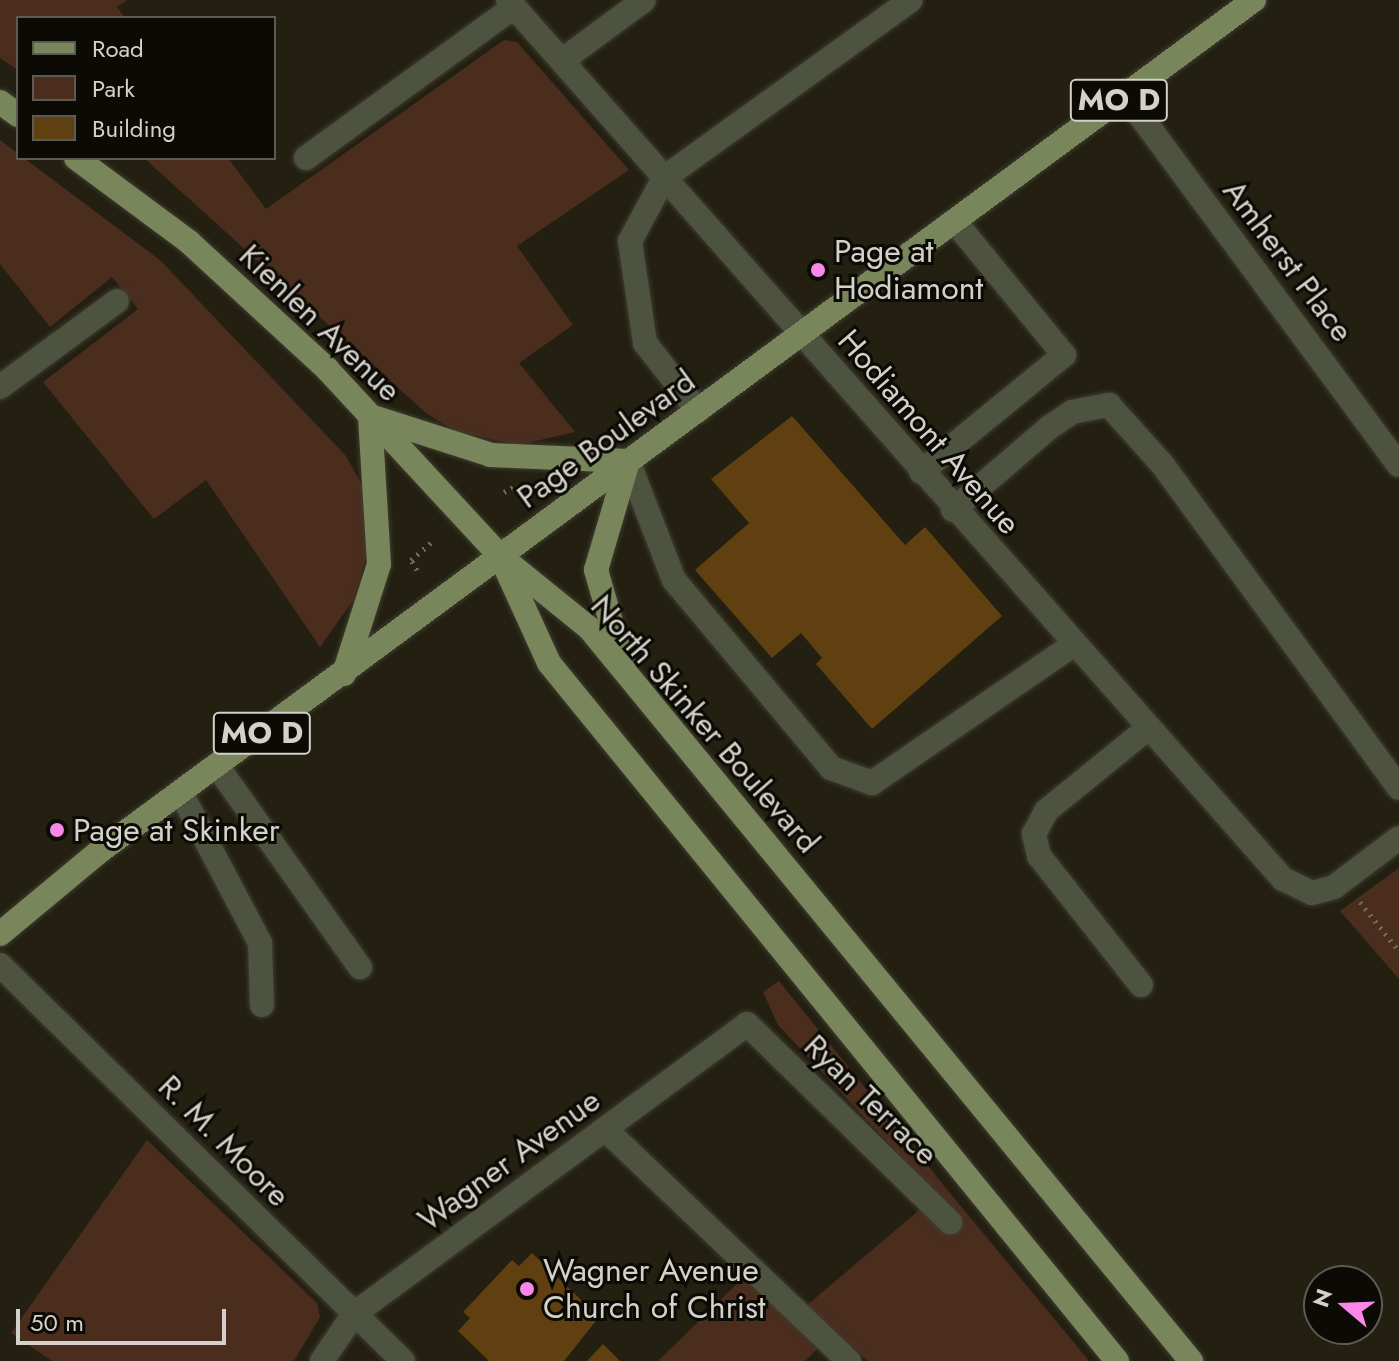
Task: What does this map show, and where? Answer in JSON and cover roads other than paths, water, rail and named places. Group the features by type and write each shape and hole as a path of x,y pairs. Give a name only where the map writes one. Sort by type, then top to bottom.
{"main road":[{"name":"Page Boulevard","path":"0,934 217,766 1254,0"},
{"name":"Kienlen Avenue","path":"79,160 189,242 370,416 500,556"},
{"path":"344,674 379,564 370,416 491,455 628,461 596,570 629,681"},
{"path":"500,556 549,663 1117,1361"},
{"name":"North Skinker Boulevard","path":"500,556 589,628 629,681 1191,1361"}],"street":[{"path":"564,59 644,0"},
{"path":"698,411 645,343 630,241 664,178 911,0"},
{"path":"306,158 511,4"},
{"name":"Hodiamont Avenue","path":"511,4 564,59 953,510 1283,879 1312,893 1334,887 1399,838"},
{"name":"Amherst Place","path":"1125,95 1399,465"},
{"path":"921,472 1064,355 955,222"},
{"path":"0,386 117,301"},
{"path":"953,510 1050,427 1072,412 1109,405 1162,464 1399,788"},
{"path":"628,461 674,580 831,768 872,783 1073,645"},
{"path":"1141,985 1039,856 1034,834 1046,811 1148,728"},
{"path":"217,766 360,967"},
{"path":"181,793 260,943 262,1005"},
{"name":"R. M. Moore","path":"0,965 403,1361"},
{"name":"Wagner Avenue","path":"322,1361 354,1314 747,1024"},
{"name":"Ryan Terrace","path":"747,1024 950,1222"},
{"path":"605,1129 849,1361"}],"place":[{"name":"Page at Hodiamont","path":"818,270"},
{"name":"Page at Skinker","path":"57,830"},
{"name":"Wagner Avenue Church of Christ","path":"527,1289"}]}
